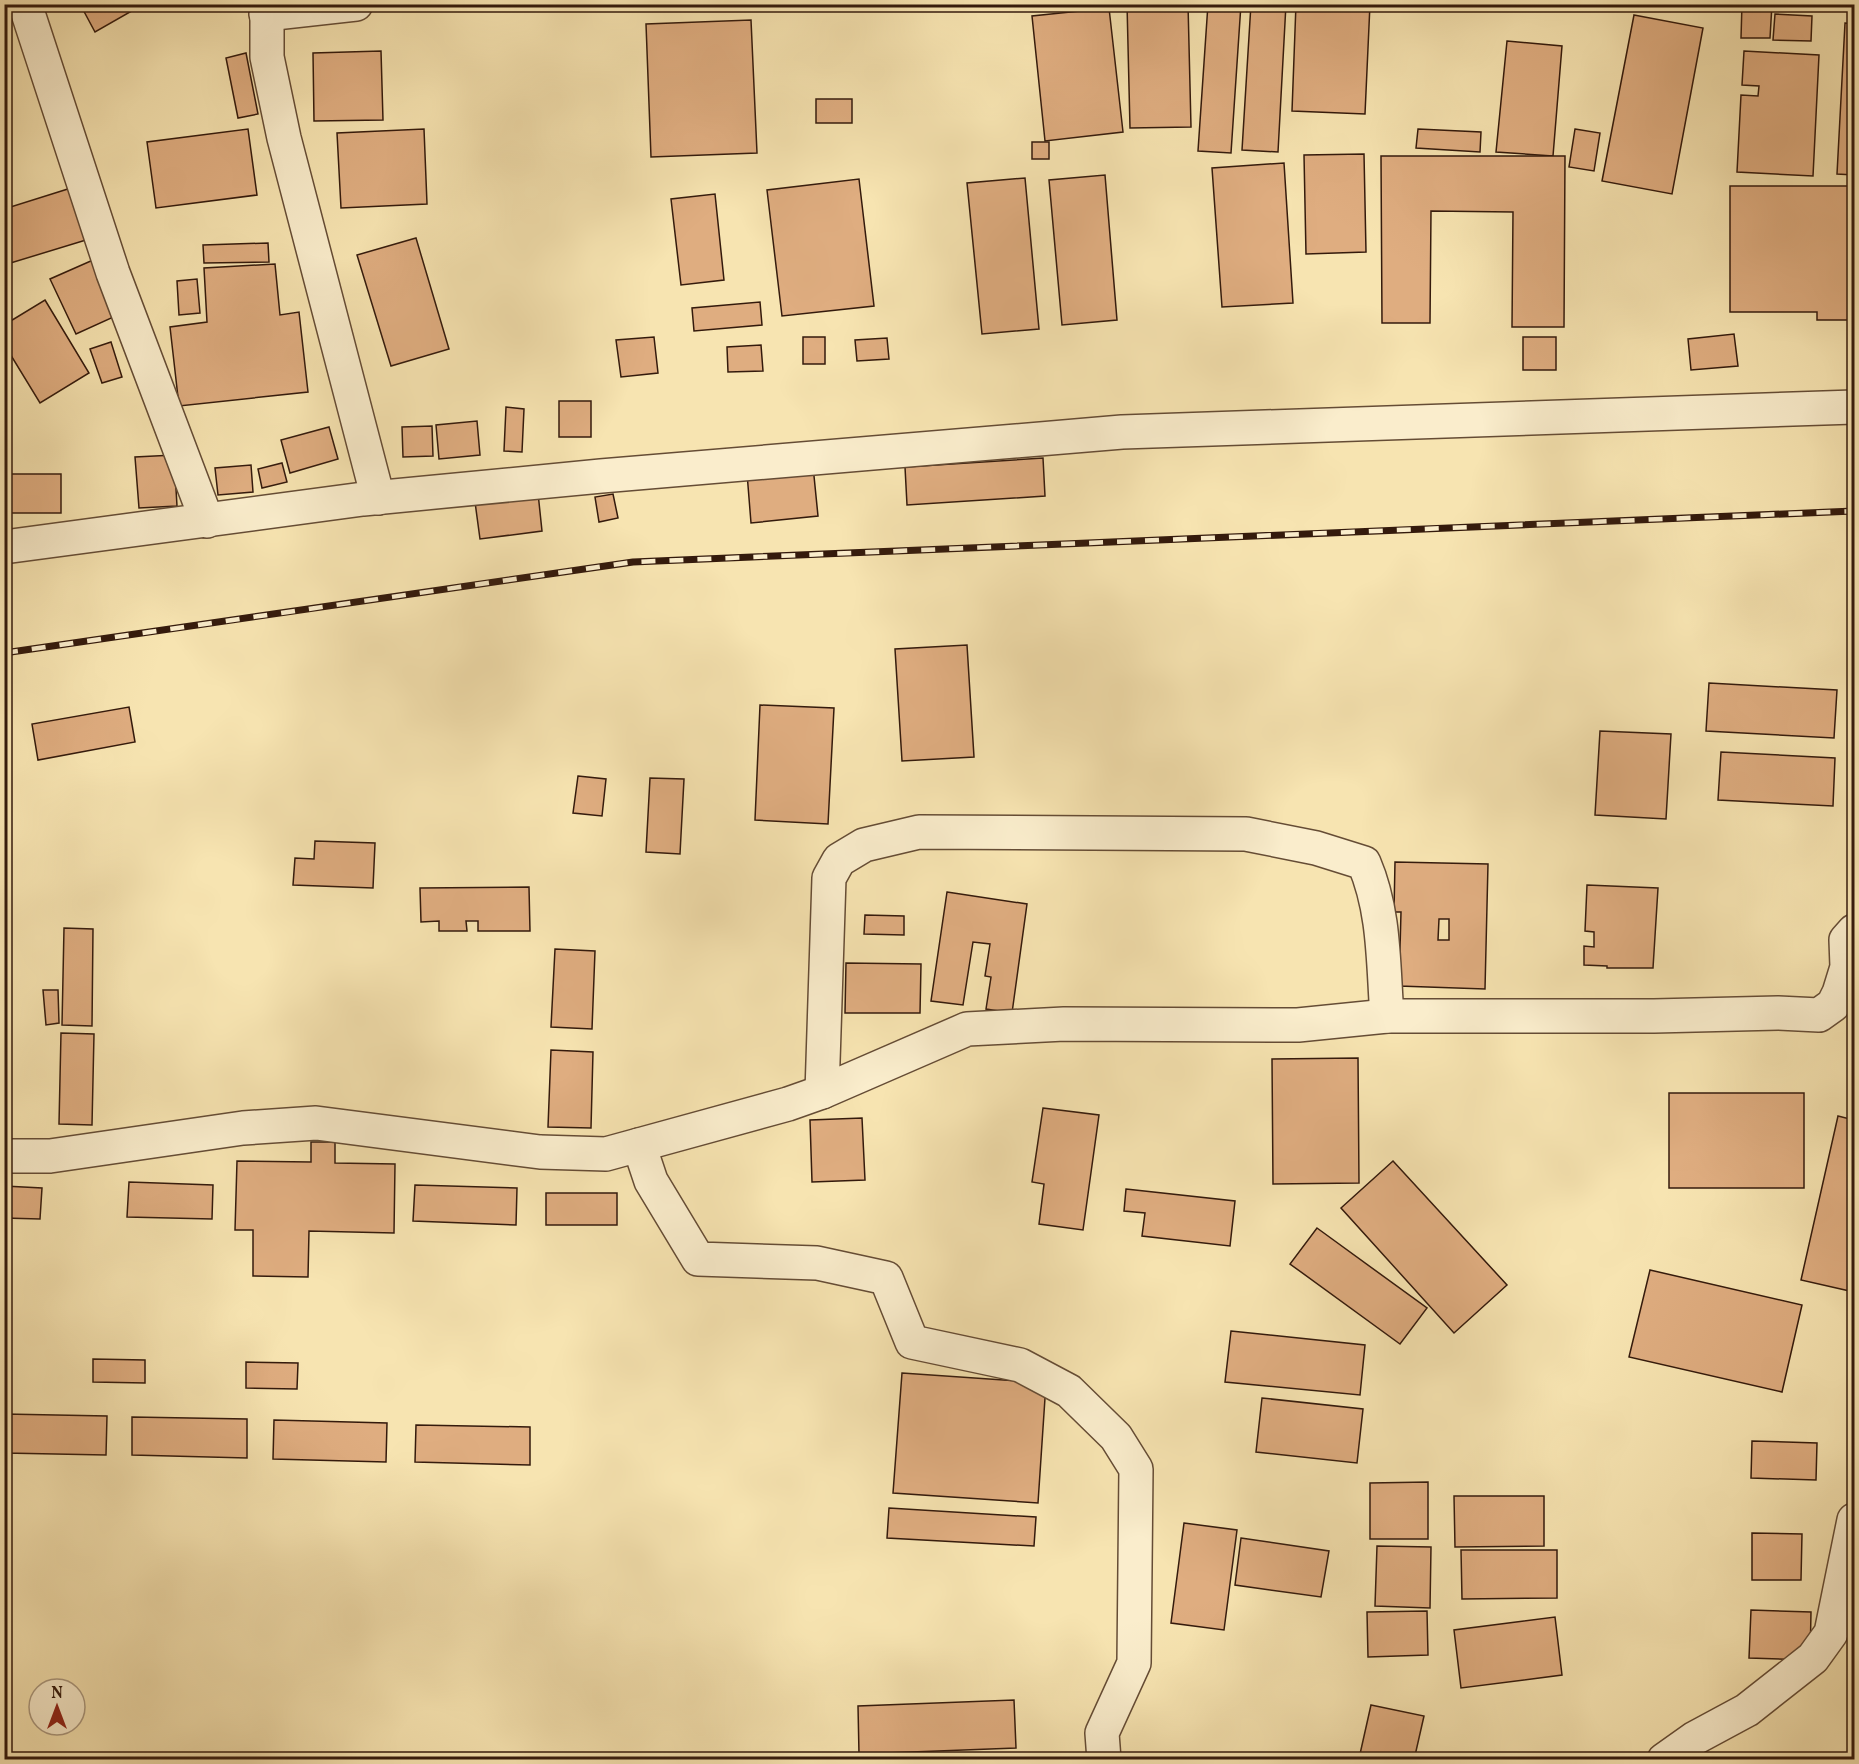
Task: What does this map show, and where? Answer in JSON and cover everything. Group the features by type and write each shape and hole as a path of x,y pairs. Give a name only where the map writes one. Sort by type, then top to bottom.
{"street":[{"path":"25,4 113,273 207,521"},
{"path":"356,4 267,9 267,57 284,138 378,498"},
{"path":"4,547 378,498 601,476 1122,432 1854,407"},
{"path":"822,1092 829,878 839,860 864,845 919,832 1246,834 1316,848 1364,863 1373,885 1381,916 1386,1016"},
{"path":"4,1156 50,1156 243,1128 316,1123 540,1152 606,1154 822,1092 967,1029 1064,1024 1298,1024 1386,1016 1654,1016 1778,1013 1819,1015 1833,1005 1839,993 1847,967 1846,940 1854,931"},
{"path":"639,1145 651,1181 698,1259 817,1263 886,1278 912,1342 1020,1365 1070,1391 1116,1437 1136,1469 1134,1663 1102,1733 1104,1760"},
{"path":"1664,1760 1695,1738 1747,1710 1813,1658 1831,1633 1854,1520"}],"building":[{"path":"80,4 144,4 95,32"},
{"path":"1127,4 1188,4 1191,127 1130,128"},
{"path":"1208,4 1241,4 1231,153 1198,151"},
{"path":"1251,4 1286,4 1278,152 1242,150"},
{"path":"1296,4 1370,4 1365,114 1292,111"},
{"path":"1742,4 1772,4 1770,38 1741,38"},
{"path":"1109,8 1123,132 1045,141 1032,16"},
{"path":"1775,14 1812,16 1811,41 1773,40"},
{"path":"1634,15 1703,28 1672,194 1602,181"},
{"path":"751,20 757,153 651,157 646,24"},
{"path":"1845,23 1854,24 1854,175 1837,174"},
{"path":"1507,41 1562,46 1553,156 1496,152"},
{"path":"381,51 383,120 314,121 313,53"},
{"path":"1744,51 1819,55 1813,176 1737,172 1741,95 1758,96 1759,86 1742,85"},
{"path":"246,53 258,114 238,118 226,58"},
{"path":"816,99 852,99 852,123 816,123"},
{"path":"248,129 257,195 156,208 147,142"},
{"path":"424,129 427,204 341,208 337,133"},
{"path":"1418,129 1481,132 1480,152 1416,148"},
{"path":"1575,129 1600,133 1594,171 1569,167"},
{"path":"1032,142 1049,142 1049,159 1032,159"},
{"path":"1364,154 1366,252 1306,254 1304,155"},
{"path":"1381,156 1565,156 1564,327 1512,327 1513,212 1431,211 1430,323 1382,323"},
{"path":"1284,163 1293,303 1222,307 1212,168"},
{"path":"1105,175 1117,320 1062,325 1049,180"},
{"path":"1025,178 1039,329 982,334 967,183"},
{"path":"859,179 874,306 782,316 767,190"},
{"path":"1730,186 1854,186 1854,320 1817,320 1817,312 1730,312"},
{"path":"71,188 86,240 4,265 4,209"},
{"path":"715,194 724,280 681,285 671,199"},
{"path":"416,238 449,349 391,366 357,255"},
{"path":"268,243 269,262 204,263 203,245"},
{"path":"93,260 118,315 76,334 50,279"},
{"path":"275,264 280,315 299,312 308,392 179,406 170,327 207,322 204,268"},
{"path":"197,279 200,313 179,315 177,281"},
{"path":"45,300 89,373 40,403 4,344 4,325"},
{"path":"760,302 762,325 694,331 692,308"},
{"path":"1734,334 1738,366 1691,370 1688,339"},
{"path":"654,337 658,373 621,377 616,340"},
{"path":"803,337 825,337 825,364 803,364"},
{"path":"1523,337 1556,337 1556,370 1523,370"},
{"path":"887,338 889,359 857,361 855,340"},
{"path":"111,342 122,377 102,383 90,349"},
{"path":"761,345 763,371 728,372 727,347"},
{"path":"559,401 591,401 591,437 559,437"},
{"path":"506,407 524,409 522,452 504,451"},
{"path":"4,411 11,423 4,426"},
{"path":"477,421 480,455 439,459 436,425"},
{"path":"432,426 433,456 403,457 402,427"},
{"path":"329,427 338,459 290,473 281,440"},
{"path":"174,455 177,506 139,508 135,457"},
{"path":"1043,458 1045,496 907,505 905,467"},
{"path":"282,463 287,482 262,488 258,469"},
{"path":"251,465 253,492 218,495 215,468"},
{"path":"813,466 818,516 751,523 747,473"},
{"path":"6,474 61,474 61,513 6,513"},
{"path":"538,493 542,531 480,539 475,502"},
{"path":"613,494 618,518 599,522 595,497"},
{"path":"967,645 974,757 902,761 895,649"},
{"path":"1709,683 1837,690 1834,738 1706,731"},
{"path":"760,705 834,708 828,824 755,820"},
{"path":"129,707 135,742 38,760 32,724"},
{"path":"1600,731 1671,734 1666,819 1595,815"},
{"path":"1721,752 1835,758 1833,806 1718,800"},
{"path":"578,776 606,779 602,816 573,813"},
{"path":"650,778 684,779 680,854 646,852"},
{"path":"315,841 375,843 373,888 293,885 295,858 314,859"},
{"path":"1395,862 1488,864 1485,989 1399,986 1401,912 1394,912","holes":["1439,919 1449,919 1449,940 1438,940"]},
{"path":"1587,885 1658,888 1653,968 1607,968 1607,966 1584,965 1584,946 1594,947 1594,932 1585,931"},
{"path":"529,887 530,931 478,931 478,921 466,921 467,931 439,931 439,921 421,922 420,888"},
{"path":"947,892 1027,904 1012,1013 986,1009 991,977 985,976 990,944 973,942 963,1005 931,1001"},
{"path":"865,915 904,916 904,935 864,934"},
{"path":"64,928 93,929 92,1026 62,1025"},
{"path":"555,949 595,951 592,1029 551,1027"},
{"path":"846,963 921,964 920,1013 845,1013"},
{"path":"43,990 58,990 59,1023 46,1025"},
{"path":"61,1033 94,1034 92,1125 59,1124"},
{"path":"551,1050 593,1052 591,1128 548,1127"},
{"path":"1358,1058 1359,1183 1273,1184 1272,1059"},
{"path":"1669,1093 1804,1093 1804,1188 1669,1188"},
{"path":"1043,1108 1099,1115 1083,1230 1039,1224 1044,1184 1032,1182"},
{"path":"1838,1116 1854,1120 1854,1292 1801,1280"},
{"path":"862,1118 865,1180 812,1182 810,1120"},
{"path":"311,1142 335,1142 335,1163 395,1164 394,1233 309,1231 308,1277 253,1276 253,1230 235,1230 237,1161 311,1162"},
{"path":"1393,1161 1507,1285 1454,1333 1341,1208"},
{"path":"129,1182 213,1185 212,1219 127,1217"},
{"path":"415,1185 517,1188 516,1225 413,1221"},
{"path":"4,1186 42,1188 40,1219 4,1218"},
{"path":"1126,1189 1235,1201 1230,1246 1142,1236 1145,1213 1124,1211"},
{"path":"546,1193 617,1193 617,1225 546,1225"},
{"path":"1317,1228 1427,1308 1400,1344 1290,1264"},
{"path":"1650,1270 1802,1305 1782,1392 1629,1357"},
{"path":"1231,1331 1365,1345 1360,1395 1225,1382"},
{"path":"93,1359 145,1360 145,1383 93,1382"},
{"path":"246,1362 298,1363 297,1389 246,1388"},
{"path":"902,1373 1046,1383 1038,1503 893,1493"},
{"path":"1262,1398 1363,1409 1357,1463 1256,1452"},
{"path":"4,1414 107,1416 106,1455 4,1453"},
{"path":"132,1417 247,1419 247,1458 132,1455"},
{"path":"274,1420 387,1423 386,1462 273,1459"},
{"path":"416,1425 530,1427 530,1465 415,1462"},
{"path":"1752,1441 1817,1443 1816,1480 1751,1478"},
{"path":"1428,1482 1428,1539 1370,1539 1370,1483"},
{"path":"1454,1496 1544,1496 1544,1546 1455,1547"},
{"path":"889,1508 1036,1517 1034,1546 887,1538"},
{"path":"1184,1523 1237,1530 1224,1630 1171,1623"},
{"path":"1752,1533 1802,1534 1801,1580 1752,1580"},
{"path":"1241,1538 1329,1551 1321,1597 1235,1585"},
{"path":"1377,1546 1431,1547 1430,1608 1375,1606"},
{"path":"1461,1550 1557,1550 1557,1598 1462,1599"},
{"path":"1751,1610 1811,1612 1810,1660 1749,1658"},
{"path":"1427,1611 1428,1655 1368,1657 1367,1612"},
{"path":"1555,1617 1562,1675 1461,1688 1454,1630"},
{"path":"1014,1700 1016,1748 859,1754 858,1706"},
{"path":"1371,1705 1424,1716 1414,1760 1386,1760 1360,1754"}],"railway":[{"path":"4,653 633,562 1854,511"}]}
